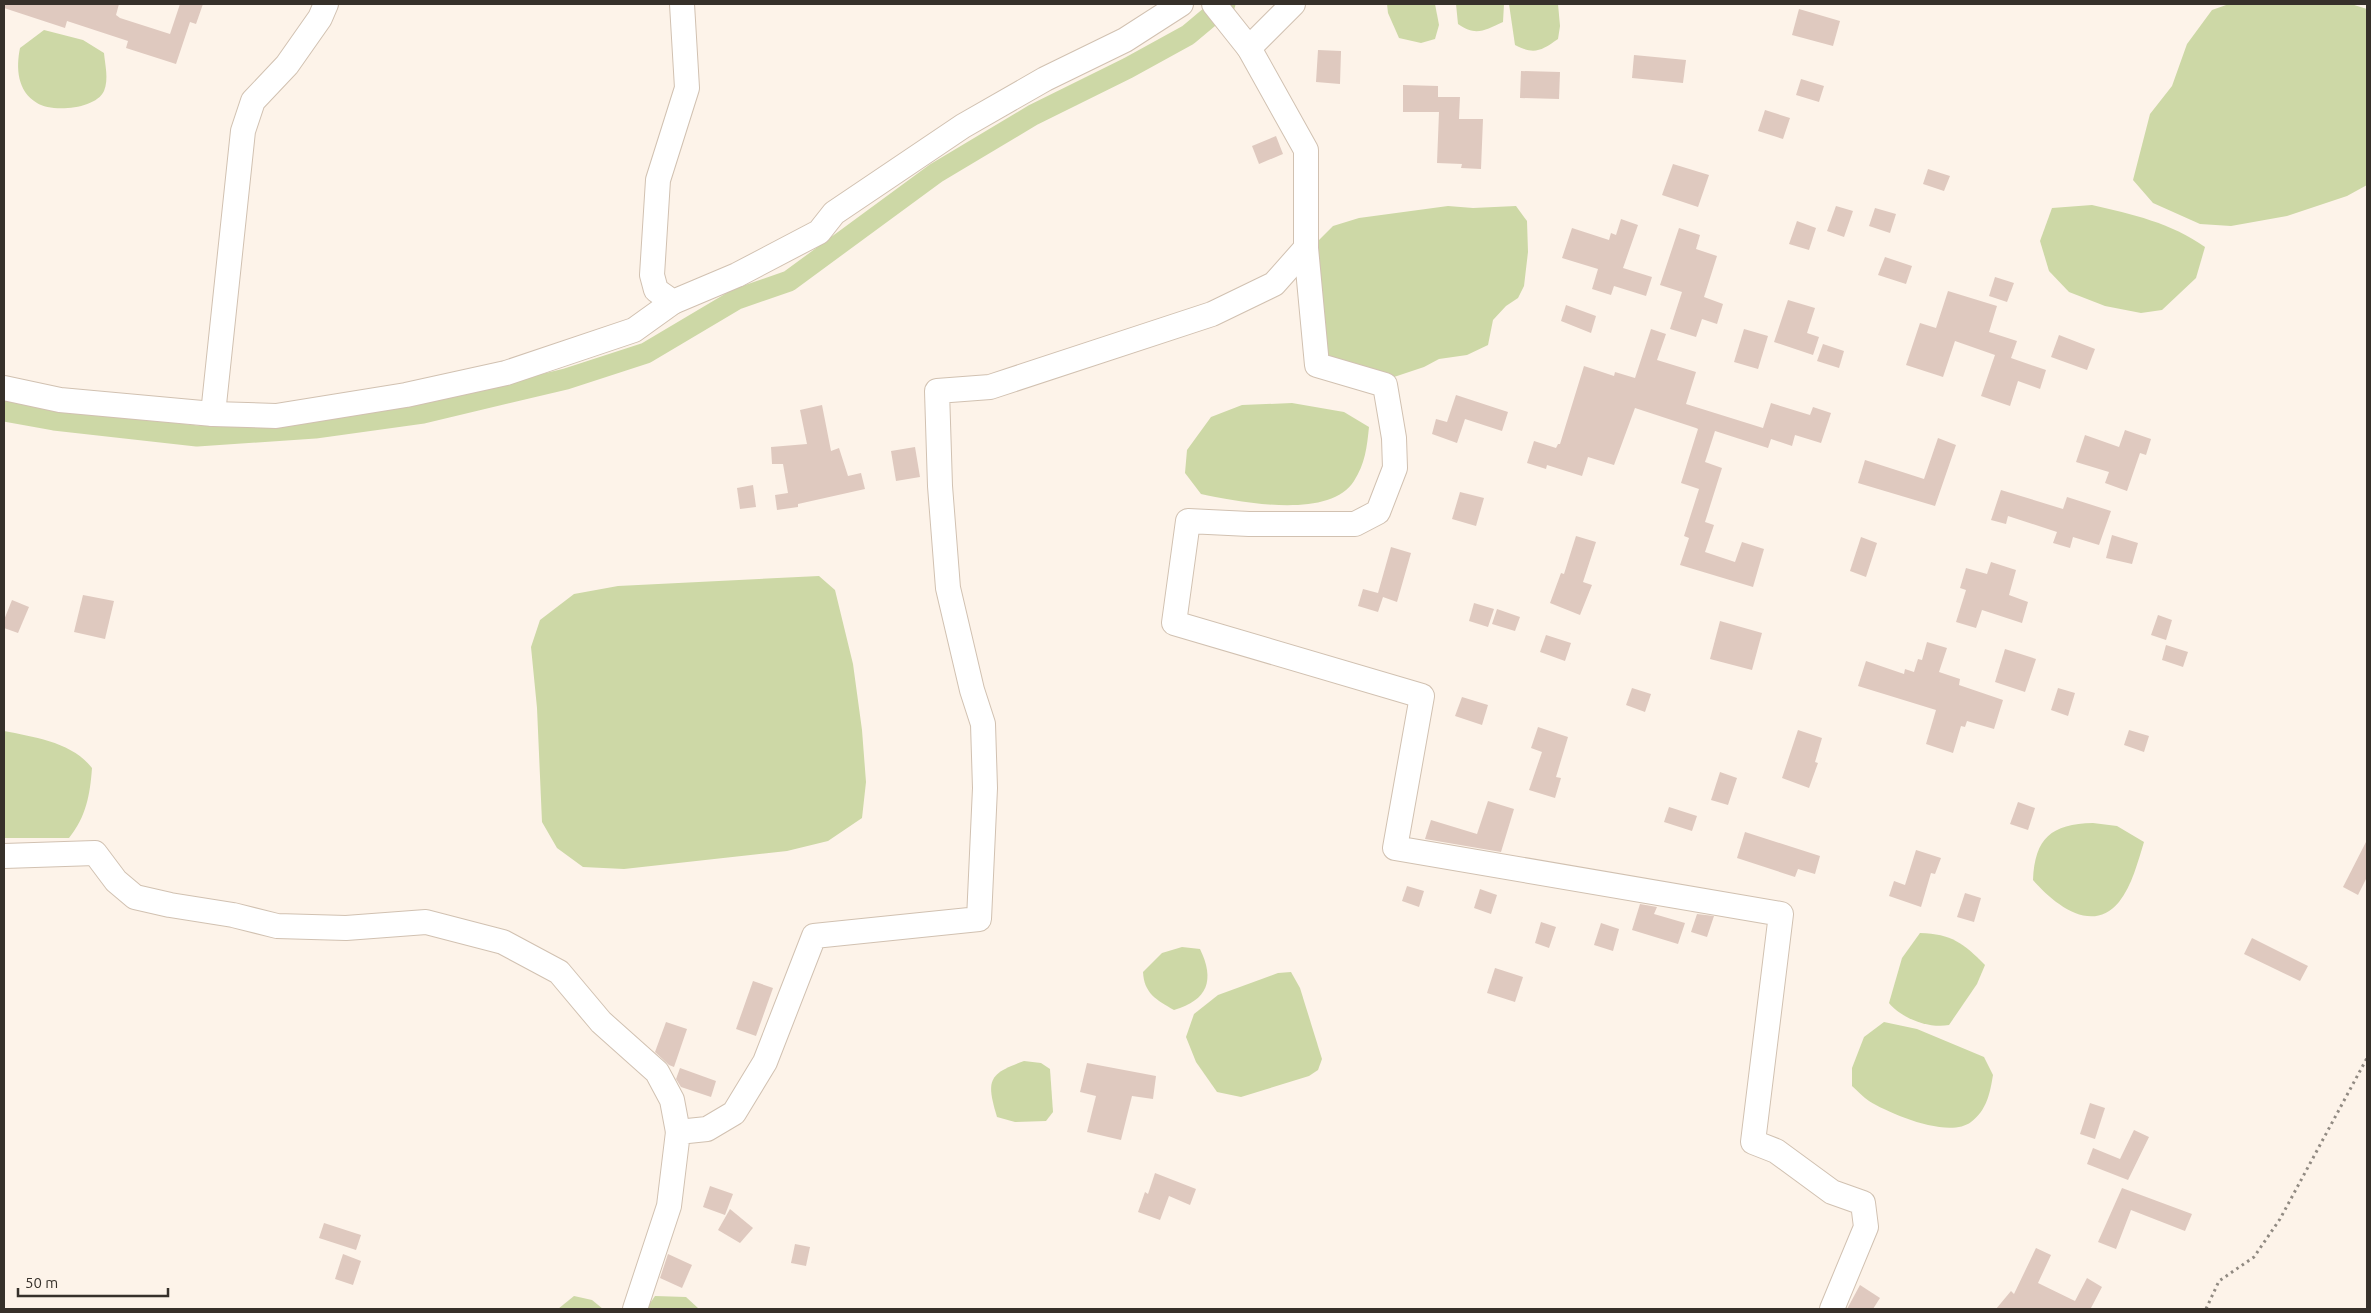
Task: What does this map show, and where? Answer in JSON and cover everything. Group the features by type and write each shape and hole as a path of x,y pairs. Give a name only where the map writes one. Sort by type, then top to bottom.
{"street":[{"path":"213,414 243,130 253,101 287,65 320,18 326,4"},
{"path":"673,302 656,290 652,275 658,180 687,88 682,4"},
{"path":"4,388 60,400 213,414 276,416 406,395 506,373 634,330 673,302 736,275 819,232 834,213 963,126 1044,79 1125,40 1182,4"},
{"path":"1214,4 1249,48 1306,150 1306,248 1317,365 1385,385 1394,438 1395,468 1378,512 1356,524 1249,524 1188,521 1174,623 1422,696 1395,848 1781,914 1753,1142 1776,1151 1832,1192 1863,1203 1866,1227 1832,1309"},
{"path":"1249,48 1293,4"},
{"path":"678,1132 707,1129 734,1113 765,1062 814,936 979,919 985,788 984,724 972,690 948,588 940,486 937,391 990,386 1212,314 1274,284 1306,248"},
{"path":"4,856 95,853 116,881 135,897 233,915 277,926 346,928 426,922 503,942 559,972 602,1022 657,1072 672,1100 678,1132 668,1206 635,1309"}],"path":[{"path":"2206,1309 2220,1282 2254,1257 2280,1219 2367,1058"}],"shaded area":[{"path":"1387,4 1435,4 1439,25 1435,39 1421,43 1399,38 1388,13"},
{"path":"1456,4 1504,4 1503,22 1480,31 1464,28 1458,24"},
{"path":"1509,4 1558,4 1560,26 1558,39 1542,49 1532,51 1515,45"},
{"path":"2229,4 2351,4 2367,9 2367,185 2347,196 2287,216 2231,226 2200,224 2153,203 2133,180 2150,114 2172,86 2187,44 2212,10"},
{"path":"44,30 83,40 104,53 106,82 104,91 99,97 92,102 73,108 53,108 37,103 25,92 18,71 20,48"},
{"path":"2092,205 2151,220 2179,232 2205,247 2196,278 2162,310 2141,313 2105,306 2069,292 2049,271 2040,241 2052,208"},
{"path":"1448,206 1473,208 1516,206 1527,221 1528,252 1524,286 1518,298 1506,306 1493,320 1488,345 1467,355 1439,359 1424,367 1394,377 1336,362 1322,351 1318,241 1333,226 1359,218"},
{"path":"1292,403 1344,412 1369,427 1361,468 1354,481 1342,493 1325,501 1283,505 1260,504 1201,494 1185,473 1187,450 1211,417 1242,405"},
{"path":"819,576 835,590 853,664 862,730 866,782 862,818 828,841 787,851 624,869 583,867 557,848 542,822 537,708 531,647 540,620 574,594 618,586"},
{"path":"4,731 40,738 63,746 84,759 92,768 86,805 75,830 69,838 4,838"},
{"path":"2093,823 2117,826 2144,842 2124,896 2108,912 2097,916 2085,916 2062,906 2042,889 2033,880 2034,866 2042,844 2056,830 2066,826"},
{"path":"1920,933 1941,935 1956,941 1985,965 1977,984 1949,1025 1924,1024 1908,1018 1889,1003 1902,958"},
{"path":"1182,947 1200,949 1205,960 1207,979 1205,987 1195,1001 1174,1010 1152,995 1146,985 1143,972 1162,953"},
{"path":"1291,972 1300,988 1322,1059 1318,1070 1309,1076 1241,1097 1217,1092 1196,1062 1186,1037 1194,1014 1218,995 1278,973"},
{"path":"1884,1022 1917,1029 1984,1057 1993,1075 1991,1088 1984,1107 1971,1122 1961,1127 1949,1128 1920,1123 1879,1106 1867,1099 1852,1086 1852,1068 1864,1037"},
{"path":"1024,1061 1041,1063 1050,1069 1053,1112 1046,1121 1015,1122 997,1117 991,1086 993,1080 1003,1070"},
{"path":"574,1296 592,1300 603,1309 558,1309"},
{"path":"655,1296 686,1297 699,1309 646,1309"}],"building":[{"path":"4,4 119,4 116,15 120,18 170,34 180,4 203,4 196,24 190,22 176,64 126,48 128,41 67,21 65,28 4,8"},
{"path":"1799,9 1840,21 1833,46 1792,35"},
{"path":"1318,50 1341,51 1340,84 1316,82"},
{"path":"1634,55 1686,60 1683,83 1632,78"},
{"path":"1521,71 1560,72 1559,99 1520,98"},
{"path":"1801,79 1824,86 1819,102 1796,95"},
{"path":"1403,85 1438,86 1438,97 1460,97 1459,119 1483,119 1481,169 1461,168 1462,164 1437,163 1439,112 1403,112"},
{"path":"1765,110 1790,118 1783,139 1758,131"},
{"path":"1276,136 1283,154 1259,164 1252,146"},
{"path":"1673,164 1709,175 1698,207 1662,195"},
{"path":"1928,169 1950,176 1944,191 1923,184"},
{"path":"1836,206 1853,211 1844,237 1827,231"},
{"path":"1875,208 1896,214 1890,233 1869,226"},
{"path":"1621,219 1638,225 1623,268 1652,277 1646,296 1614,286 1611,295 1592,289 1598,269 1562,258 1572,228 1609,240 1611,233 1616,235"},
{"path":"1797,221 1816,228 1809,250 1789,244"},
{"path":"1679,228 1700,235 1696,249 1717,256 1704,297 1723,304 1717,324 1702,319 1696,337 1670,329 1682,292 1660,285"},
{"path":"1885,257 1912,266 1906,284 1878,275"},
{"path":"1995,277 2014,283 2007,302 1989,296"},
{"path":"1948,291 1997,306 1989,332 2017,341 2011,358 2046,370 2040,389 2018,381 2010,406 1981,396 1995,355 1955,341 1943,377 1906,365 1920,323 1936,328"},
{"path":"1788,300 1815,308 1807,333 1819,337 1813,355 1774,342"},
{"path":"1566,305 1596,316 1591,333 1561,321"},
{"path":"1651,329 1666,334 1657,360 1696,372 1686,404 1763,428 1771,403 1810,415 1813,407 1831,413 1821,443 1795,435 1792,446 1771,439 1768,448 1715,431 1705,462 1722,468 1705,522 1714,525 1705,552 1735,562 1742,542 1764,549 1753,587 1680,565 1689,538 1684,536 1699,489 1681,483 1698,429 1635,408 1614,465 1588,457 1582,476 1547,465 1546,469 1527,463 1534,441 1556,448 1560,444 1584,366 1614,376 1615,372 1635,378"},
{"path":"1744,329 1768,336 1758,369 1734,362"},
{"path":"2059,335 2095,349 2087,370 2051,357"},
{"path":"1823,344 1844,351 1839,368 1817,361"},
{"path":"1456,395 1508,412 1502,431 1465,419 1457,443 1432,434 1436,419 1447,422"},
{"path":"822,405 831,451 839,448 848,476 861,473 865,489 798,504 798,507 777,510 775,495 788,493 783,464 772,464 771,447 807,444 800,410"},
{"path":"2125,430 2151,439 2146,455 2140,453 2127,491 2105,483 2109,472 2076,462 2085,435 2119,447"},
{"path":"1938,438 1956,445 1935,506 1858,483 1865,460 1924,479"},
{"path":"915,447 920,477 896,481 891,451"},
{"path":"753,485 756,507 740,509 737,488"},
{"path":"2001,490 2063,509 2067,497 2111,511 2099,545 2073,537 2070,548 2053,543 2057,532 2008,516 2006,524 1991,520"},
{"path":"1460,492 1484,498 1476,526 1452,519"},
{"path":"2112,535 2138,543 2132,564 2106,558"},
{"path":"1576,536 1596,542 1583,582 1592,585 1580,615 1550,603 1561,573 1564,574"},
{"path":"1861,537 1877,543 1866,577 1850,571"},
{"path":"1391,547 1411,553 1397,602 1383,597 1378,612 1358,606 1363,589 1378,593"},
{"path":"1991,562 2016,570 2009,595 2028,602 2022,623 1982,610 1976,628 1956,622 1966,590 1960,588 1966,568 1987,574"},
{"path":"83,595 114,601 105,639 74,632"},
{"path":"12,600 29,607 18,633 4,628 4,620"},
{"path":"1474,603 1494,609 1488,627 1469,621"},
{"path":"1497,609 1520,617 1515,631 1492,624"},
{"path":"2158,615 2172,620 2166,640 2151,635"},
{"path":"1720,621 1762,633 1752,670 1710,659"},
{"path":"1546,635 1571,643 1565,661 1540,652"},
{"path":"1927,642 1947,648 1939,672 1960,679 1959,685 2003,700 1994,729 1967,721 1965,727 1961,726 1953,753 1926,744 1936,710 1858,686 1866,661 1904,674 1905,669 1914,672 1918,659 1922,660"},
{"path":"2166,645 2188,652 2183,667 2162,660"},
{"path":"2005,649 2036,659 2025,692 1995,682"},
{"path":"1632,688 1651,694 1645,712 1626,705"},
{"path":"2058,688 2075,693 2068,716 2051,710"},
{"path":"1462,697 1488,705 1482,725 1455,716"},
{"path":"1538,727 1568,737 1556,777 1561,778 1555,798 1529,790 1542,752 1531,748"},
{"path":"1798,730 1822,738 1815,762 1818,763 1809,788 1782,778"},
{"path":"2129,730 2149,736 2144,752 2124,745"},
{"path":"1720,772 1737,778 1728,805 1711,800"},
{"path":"1488,801 1514,809 1501,852 1425,839 1431,820 1477,834"},
{"path":"2018,802 2035,808 2028,830 2010,824"},
{"path":"1669,807 1697,816 1692,831 1664,822"},
{"path":"1745,832 1820,856 1815,874 1798,869 1795,877 1737,858"},
{"path":"2367,840 2367,877 2358,895 2343,887"},
{"path":"1916,850 1941,858 1935,874 1931,873 1921,907 1889,896 1894,881 1905,885"},
{"path":"1407,886 1424,891 1419,907 1402,901"},
{"path":"1480,889 1497,895 1491,914 1474,908"},
{"path":"1965,893 1981,898 1974,922 1957,917"},
{"path":"1640,904 1657,907 1654,914 1685,923 1678,944 1632,930"},
{"path":"1697,914 1714,916 1707,937 1691,932"},
{"path":"1541,922 1556,927 1549,948 1535,943"},
{"path":"1601,923 1619,929 1613,951 1594,945"},
{"path":"2252,938 2308,966 2300,981 2244,954"},
{"path":"1495,968 1523,977 1515,1002 1487,993"},
{"path":"753,981 773,988 756,1036 736,1029"},
{"path":"666,1022 687,1029 674,1067 669,1065 655,1052"},
{"path":"1087,1063 1156,1076 1153,1099 1132,1096 1121,1140 1087,1132 1096,1096 1080,1092"},
{"path":"680,1068 716,1081 711,1097 681,1087 676,1079"},
{"path":"2090,1103 2105,1108 2095,1139 2080,1134"},
{"path":"2134,1130 2149,1137 2128,1180 2087,1164 2093,1148 2120,1159"},
{"path":"1155,1173 1196,1189 1190,1205 1169,1196 1160,1220 1138,1212 1145,1192 1148,1194"},
{"path":"710,1186 733,1194 725,1215 703,1207"},
{"path":"2122,1188 2192,1214 2185,1231 2131,1210 2116,1249 2098,1242"},
{"path":"730,1209 753,1228 740,1243 718,1230"},
{"path":"324,1223 361,1235 356,1250 319,1238"},
{"path":"795,1244 810,1247 806,1266 791,1263"},
{"path":"2036,1248 2051,1255 2038,1283 2075,1301 2087,1278 2102,1287 2091,1308 2093,1309 1996,1309 2011,1291 2014,1294"},
{"path":"343,1254 361,1261 353,1285 335,1279"},
{"path":"668,1254 692,1265 682,1288 660,1278"},
{"path":"1860,1285 1880,1298 1873,1309 1847,1309"}],"waterway":[{"path":"4,411 54,420 197,436 315,428 423,413 566,379 646,353 737,299 789,281 936,173 1033,115 1128,68 1188,35 1225,4"}]}
